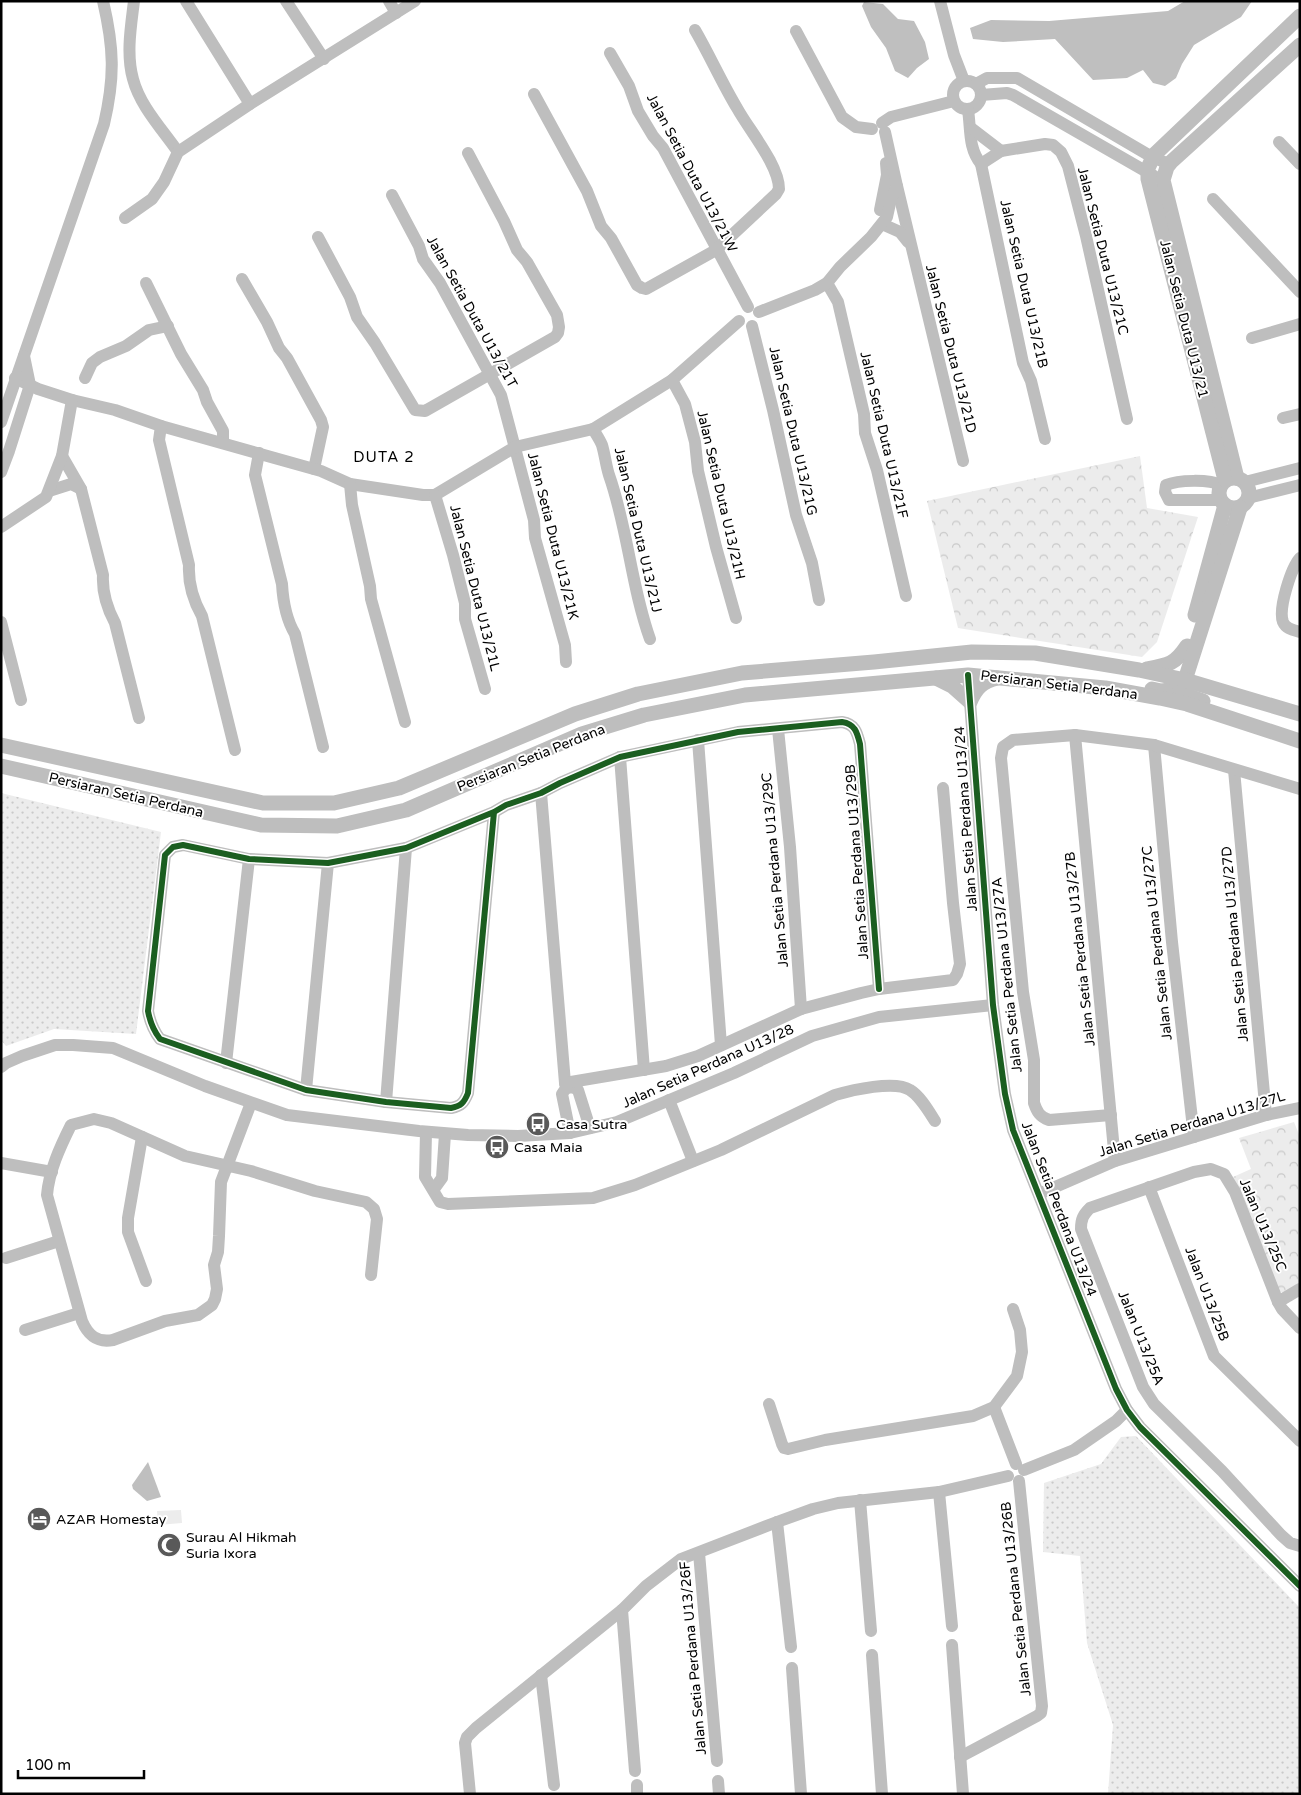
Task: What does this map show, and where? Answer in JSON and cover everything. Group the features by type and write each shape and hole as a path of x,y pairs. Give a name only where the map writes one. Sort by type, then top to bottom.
{"main road":[{"path":"1147,173 1152,157 1300,16"},
{"path":"1163,180 1169,164 1300,45"},
{"name":"Jalan Setia Duta U13/21","path":"1147,173 1232,481"},
{"name":"Jalan Setia Duta U13/21","path":"1163,180 1232,481"},
{"path":"1233,503 1218,492 1232,481 1249,490 1233,503 1181,682 1190,696 1239,715 1260,729"},
{"path":"1139,670 1168,664 1178,659 1191,648"},
{"path":"1191,648 1196,664 1204,678 1220,690"},
{"path":"950,654 968,675 988,652"},
{"name":"Persiaran Setia Perdana","path":"3,748 263,803 334,803 399,788 575,714 638,694 742,673 988,652 1035,653 1139,670 1181,682 1220,690 1300,714"},
{"name":"Persiaran Setia Perdana","path":"1,766 261,826 337,826 406,810 582,734 644,716 745,695 968,675 1114,690 1187,704 1300,741"},
{"path":"934,678 952,686 970,702 979,686 986,681 999,678"},
{"path":"1079,686 1116,684 1161,691 1181,682"},
{"path":"3,748 36,774"}],"street":[{"path":"1,422 104,124 111,92 112,55 109,27 103,1"},
{"path":"134,1 130,54 133,79 142,100 178,152"},
{"path":"186,1 250,104"},
{"path":"286,1 324,59"},
{"path":"389,1 396,12"},
{"path":"124,218 152,199 164,182 178,152 250,104 415,1"},
{"path":"940,1 954,55 974,87 979,103 972,109 960,108 953,97 954,88 957,85 974,87 1013,95 1147,173 1163,180"},
{"path":"534,94 587,190 601,226 611,238 633,277 642,288 646,289 716,250 779,190 779,183 768,159 728,92 695,30"},
{"path":"796,31 842,117 856,127 879,130"},
{"name":"Jalan Setia Duta U13/21W","path":"610,53 629,86 638,111 653,136 663,148 710,235 716,250 754,310"},
{"path":"974,87 987,78 1017,78 1152,157 1169,164"},
{"path":"879,130 891,117 954,101"},
{"name":"Jalan Setia Duta U13/21B","path":"968,110 972,147 977,160 981,164 1023,363 1031,381 1045,439"},
{"path":"971,128 1001,151 981,164"},
{"path":"879,130 887,168 879,213 882,224"},
{"name":"Jalan Setia Duta U13/21D","path":"879,130 897,186 963,461"},
{"path":"1279,142 1300,164"},
{"name":"Jalan Setia Duta U13/21C","path":"1001,151 1046,144 1053,145 1061,152 1068,166 1109,334 1126,419"},
{"path":"318,237 350,297 358,317 376,343 415,410 425,411 555,337 558,333 559,320 528,262 517,250 504,220 468,153"},
{"path":"15,378 72,400 115,410 161,426 314,469 350,484 435,495 514,447 593,429 672,380 739,321 746,308 754,310 815,290 827,283 882,224 887,217 890,199 897,186"},
{"name":"Jalan Setia Duta U13/21T","path":"392,195 419,246 423,259 440,283 501,394 514,447"},
{"path":"1213,199 1300,292"},
{"path":"882,224 900,232 910,244"},
{"path":"242,279 321,420 323,427 314,469"},
{"path":"146,283 181,354 203,390 222,432 223,443"},
{"name":"Jalan Setia Duta U13/21F","path":"827,283 838,302 864,414 865,433 877,470 906,596"},
{"path":"739,321 745,328 752,326 754,310"},
{"path":"1252,338 1300,324"},
{"path":"85,378 92,362 126,346 149,330 168,326"},
{"name":"Jalan Setia Duta U13/21G","path":"752,326 774,410 796,515 812,563 819,600"},
{"path":"1,472 10,451 30,385 24,356"},
{"name":"Jalan Setia Duta U13/21H","path":"672,380 685,404 716,547 736,618"},
{"path":"1,527 46,497 62,456 72,400"},
{"path":"1283,418 1300,414"},
{"path":"161,426 159,440 190,565 189,579 196,604 202,616 235,750"},
{"name":"Jalan Setia Duta U13/21J","path":"593,429 602,444 615,490 630,552 631,567 650,639"},
{"name":"Jalan Setia Duta U13/21K","path":"514,447 534,520 535,538 565,645 566,662"},
{"path":"259,454 255,475 282,584 282,597 289,624 295,634 324,747"},
{"path":"62,456 81,489 103,575 102,586 108,610 115,623 139,718"},
{"path":"1300,468 1232,481 1172,482 1166,485 1165,492 1169,500 1233,503 1300,485"},
{"path":"49,491 71,484 81,489"},
{"path":"350,484 352,505 373,608 405,722"},
{"name":"Jalan Setia Duta U13/21L","path":"435,495 453,555 465,603 465,619 484,689"},
{"path":"1300,558 1292,568 1281,611 1283,622 1289,629 1300,632"},
{"path":"1,622 21,700"},
{"name":"Jalan Setia Perdana U13/24","path":"968,675 991,985 1005,1094 1013,1130 1116,1389 1127,1410 1140,1427 1297,1582"},
{"name":"Jalan Setia Perdana U13/29B","path":"778,728 842,722 854,727 858,733 879,989"},
{"path":"494,812 468,1093 459,1106 451,1108 386,1102 306,1090 160,1039 156,1033 148,1011 165,855 173,847 183,845 249,858 328,863 406,848 494,812 506,805 541,793 620,758 738,732 778,728"},
{"name":"Jalan Setia Perdana U13/29C","path":"778,728 790,846 801,1009"},
{"path":"1075,735 1154,745 1300,789"},
{"name":"Jalan Setia Perdana U13/27A","path":"1075,735 1013,740 1003,747 1001,758 1023,992 1034,1060 1036,1109 1043,1118 1049,1120 1111,1115"},
{"name":"Jalan Setia Perdana U13/27B","path":"1075,735 1115,1161"},
{"path":"698,740 721,1045"},
{"name":"Jalan Setia Perdana U13/27C","path":"1154,745 1172,942 1194,1137"},
{"path":"620,758 644,1070"},
{"name":"Jalan Setia Perdana U13/27D","path":"1234,770 1266,1115"},
{"path":"566,1085 644,1070 698,1056 801,1009 879,989 953,980 960,964 943,788"},
{"path":"541,793 566,1085 562,1094 570,1133"},
{"path":"386,1102 406,848"},
{"path":"226,1063 249,858"},
{"path":"306,1090 328,863"},
{"path":"991,985 974,1007 988,1017 996,1026"},
{"name":"Jalan Setia Perdana U13/28","path":"1,1068 6,1063 22,1056 55,1045 113,1048 205,1086 287,1115 445,1134 518,1136 570,1133 617,1122 734,1073 812,1036 879,1017 993,1005"},
{"path":"566,1085 578,1090 590,1128"},
{"path":"426,1132 425,1177 434,1189 440,1202 448,1204 593,1198 635,1185 721,1150 835,1095 849,1091 896,1086 905,1088 912,1091 934,1121"},
{"path":"669,1100 693,1161"},
{"path":"251,1103 226,1166 221,1182 218,1252 214,1265 217,1289 212,1305 198,1315 165,1321 106,1341 92,1337 86,1330 79,1313 47,1195 52,1172 62,1143 71,1125 94,1119 111,1123 167,1146 185,1156 226,1166 251,1171 314,1191 366,1202 376,1214 377,1219 371,1275"},
{"name":"Jalan Setia Perdana U13/27L","path":"1039,1194 1115,1161 1266,1115 1300,1108"},
{"path":"434,1189 442,1178 445,1134"},
{"path":"142,1137 128,1218 128,1232 146,1281"},
{"path":"1,1163 52,1172"},
{"name":"Jalan U13/25C","path":"1149,1187 1194,1172 1211,1169 1224,1174 1234,1192 1278,1302 1300,1328"},
{"name":"Jalan U13/25B","path":"1149,1187 1214,1356 1300,1441"},
{"name":"Jalan U13/25A","path":"1149,1187 1090,1208 1081,1220 1081,1229 1143,1387 1154,1404 1222,1471 1281,1535 1290,1543 1300,1546"},
{"path":"6,1258 59,1241"},
{"path":"1278,1302 1300,1289"},
{"path":"769,1404 782,1444 784,1448 788,1449 825,1440 973,1416 994,1407 1017,1376 1022,1352 1020,1330 1013,1309"},
{"path":"25,1330 79,1313"},
{"path":"1116,1389 1116,1421"},
{"path":"994,1407 1017,1473"},
{"path":"470,1794 465,1752 467,1737 622,1610 646,1586 681,1560 777,1522 838,1503 939,1492 1017,1473 1074,1450 1116,1421 1127,1410"},
{"path":"1116,1421 1124,1421 1140,1427"},
{"name":"Jalan Setia Perdana U13/26B","path":"960,1757 1041,1713 1042,1706 1017,1473"},
{"path":"939,1492 952,1626"},
{"path":"860,1500 871,1631"},
{"path":"777,1522 791,1647"},
{"name":"Jalan Setia Perdana U13/26F","path":"699,1553 716,1761"},
{"path":"622,1610 635,1770"},
{"path":"952,1645 963,1794"},
{"path":"872,1655 882,1794"},
{"path":"792,1668 801,1794"},
{"path":"541,1675 554,1785"}],"green space":[{"path":"1140,456 1147,508 1198,517 1157,642 1142,657 958,628 927,501"},
{"path":"1,793 161,832 136,1034 54,1029 6,1046 1,1040"},
{"path":"1294,1122 1300,1137 1300,1285 1290,1295 1277,1291 1233,1177 1251,1169 1239,1138"},
{"path":"1136,1436 1300,1608 1300,1794 1108,1794 1113,1725 1087,1643 1080,1556 1043,1552 1044,1483 1101,1464 1121,1437"},
{"path":"181,1510 182,1523 158,1525 157,1511"}],"shaded area":[{"path":"1185,1 1252,1 1241,17 1194,45 1176,78 1165,86 1153,83 1143,70 1127,78 1093,80 1055,39 1003,42 973,39 970,28 991,20 1049,21 1168,11"},
{"path":"864,2 883,4 898,19 914,21 925,42 929,59 908,78 895,71 886,48 871,27 862,6"},
{"path":"148,1462 161,1497 147,1501 133,1489 132,1485"}],"cycle path":[{"path":"968,675 993,1005 1005,1094 1013,1130 1116,1389 1127,1410 1140,1427 1300,1586"},
{"path":"494,812 468,1093 464,1102 460,1105 451,1108 386,1102 306,1090 160,1039 152,1026 148,1011 165,855 173,847 183,845 249,859 328,863 406,848 494,812 506,805 541,793 620,757 738,732 842,722 855,729 860,744 879,989"}],"place":[{"name":"Casa Sutra","path":"538,1124"},
{"name":"Casa Maia","path":"497,1147"},
{"name":"AZAR Homestay","path":"39,1519"},
{"name":"Surau Al Hikmah Suria Ixora","path":"169,1545"}],"district":[{"name":"DUTA 2","path":"384,457"}]}
